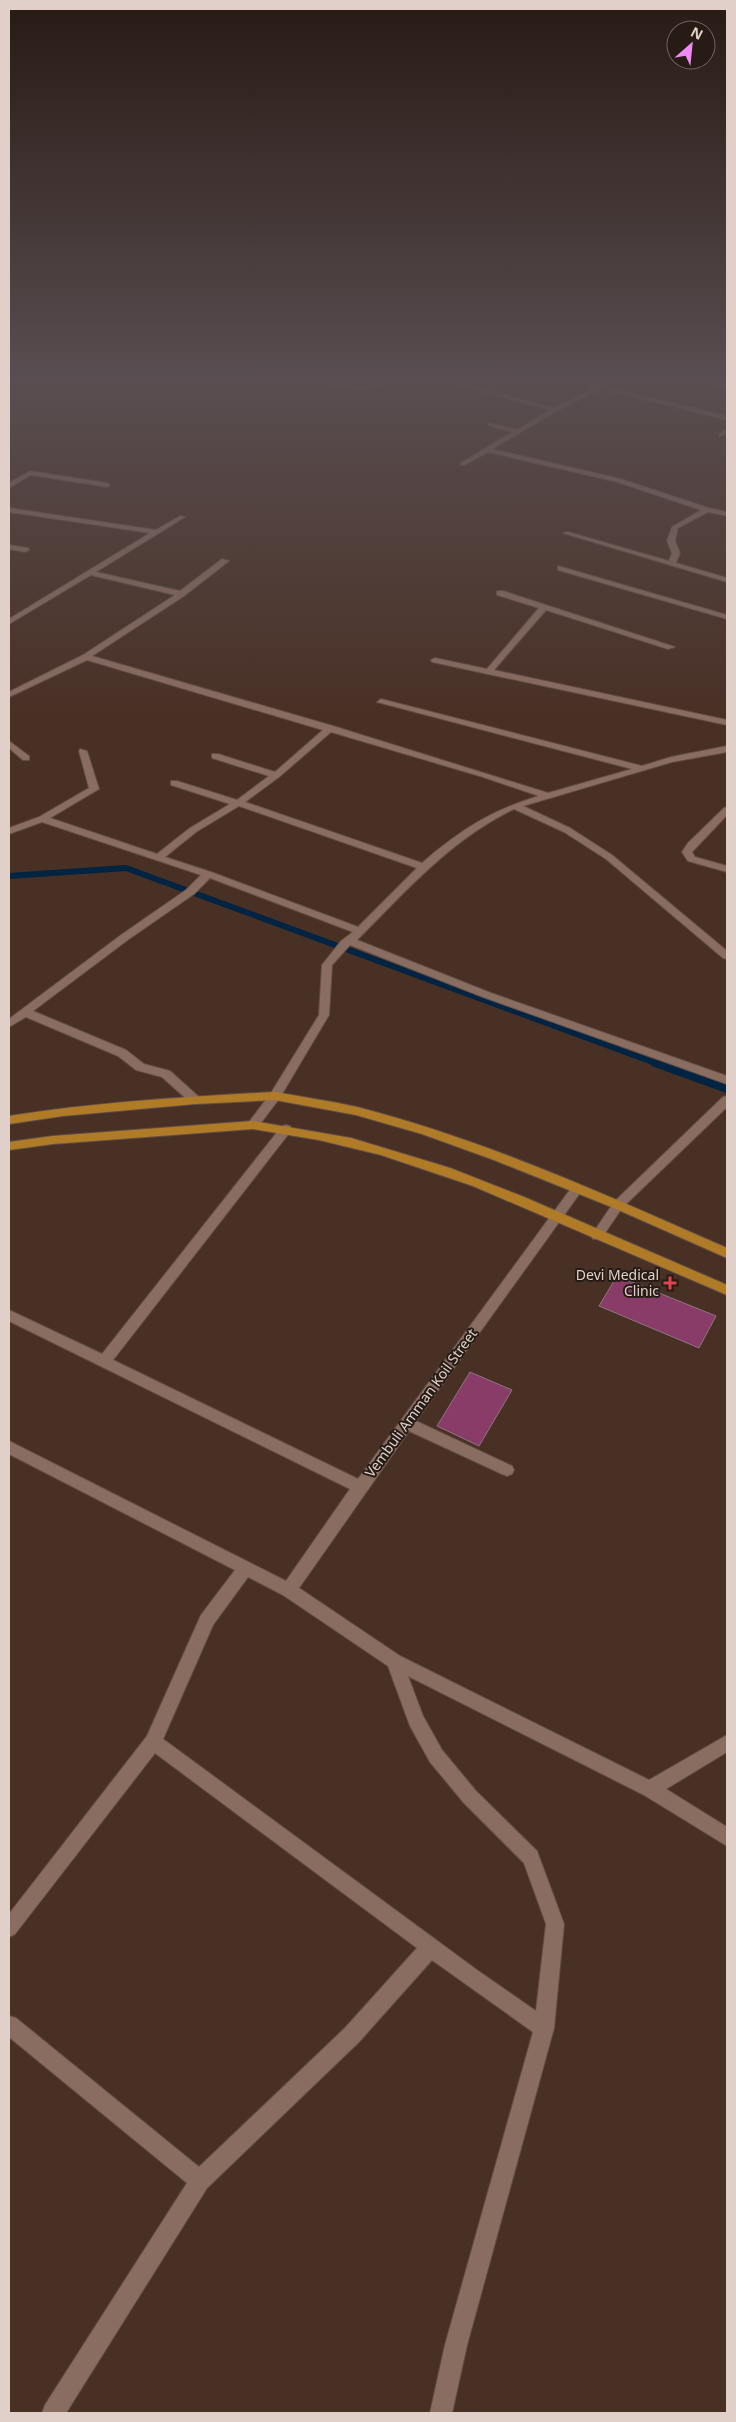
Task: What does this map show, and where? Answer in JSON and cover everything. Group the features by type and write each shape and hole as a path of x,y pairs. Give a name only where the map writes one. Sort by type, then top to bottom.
{"main road":[{"path":"9,1120 63,1112 195,1100 275,1096 356,1111 426,1131 618,1205 727,1253"},
{"path":"9,1146 53,1140 253,1125 286,1129 352,1142 425,1164 508,1196 597,1236 727,1290"}],"street":[{"path":"643,488 707,510 727,514"},
{"path":"9,510 155,532"},
{"path":"672,563 676,553 671,541 675,527 707,510"},
{"path":"9,622 182,517"},
{"path":"566,533 727,580"},
{"path":"9,547 24,550"},
{"path":"9,695 86,657 182,594 225,561"},
{"path":"561,568 727,617"},
{"path":"90,573 182,594"},
{"path":"500,593 670,646"},
{"path":"489,671 544,607"},
{"path":"86,657 330,728 486,775 548,796"},
{"path":"435,660 727,724"},
{"path":"381,702 640,768"},
{"path":"158,858 193,830 238,803 276,775 330,728"},
{"path":"9,744 26,758"},
{"path":"253,1125 275,1096 324,1015 327,965 344,943 350,941 423,868 464,832 490,816 514,806 640,768 727,749"},
{"path":"9,831 42,819 94,789 83,752"},
{"path":"215,756 276,775"},
{"path":"174,783 238,803 423,868"},
{"path":"514,806 567,830 609,857 727,956"},
{"path":"727,810 691,845 687,852 691,859 727,869"},
{"path":"42,819 208,874 360,931"},
{"path":"9,1024 125,936 190,892 208,874"},
{"path":"350,941 487,995 727,1080"},
{"path":"25,1012 122,1053 140,1067 166,1074 195,1100"},
{"path":"597,1236 618,1205 727,1100"},
{"path":"104,1360 286,1129"},
{"name":"Vembuli Amman Koil Street","path":"289,1590 360,1487 576,1190"},
{"path":"9,1315 360,1487"},
{"path":"406,1424 507,1470"},
{"path":"9,1447 289,1590 394,1661 650,1789 727,1836"},
{"path":"9,1928 153,1742 207,1620 246,1568"},
{"path":"394,1661 416,1720 436,1756 470,1797 531,1857 555,1924 544,2028 456,2345 441,2413"},
{"path":"153,1742 431,1946 470,1977 544,2028"},
{"path":"650,1789 727,1743"},
{"path":"53,2413 200,2180 352,2035 431,1946"},
{"path":"9,2026 200,2180"}],"building":[{"path":"617,1276 716,1316 699,1348 599,1306"},
{"path":"470,1372 512,1390 479,1446 437,1426"}],"waterway":[{"path":"9,876 126,868 658,1064"},
{"path":"655,1063 727,1089"}],"place":[{"name":"Devi Medical Clinic","path":"670,1283"}]}
